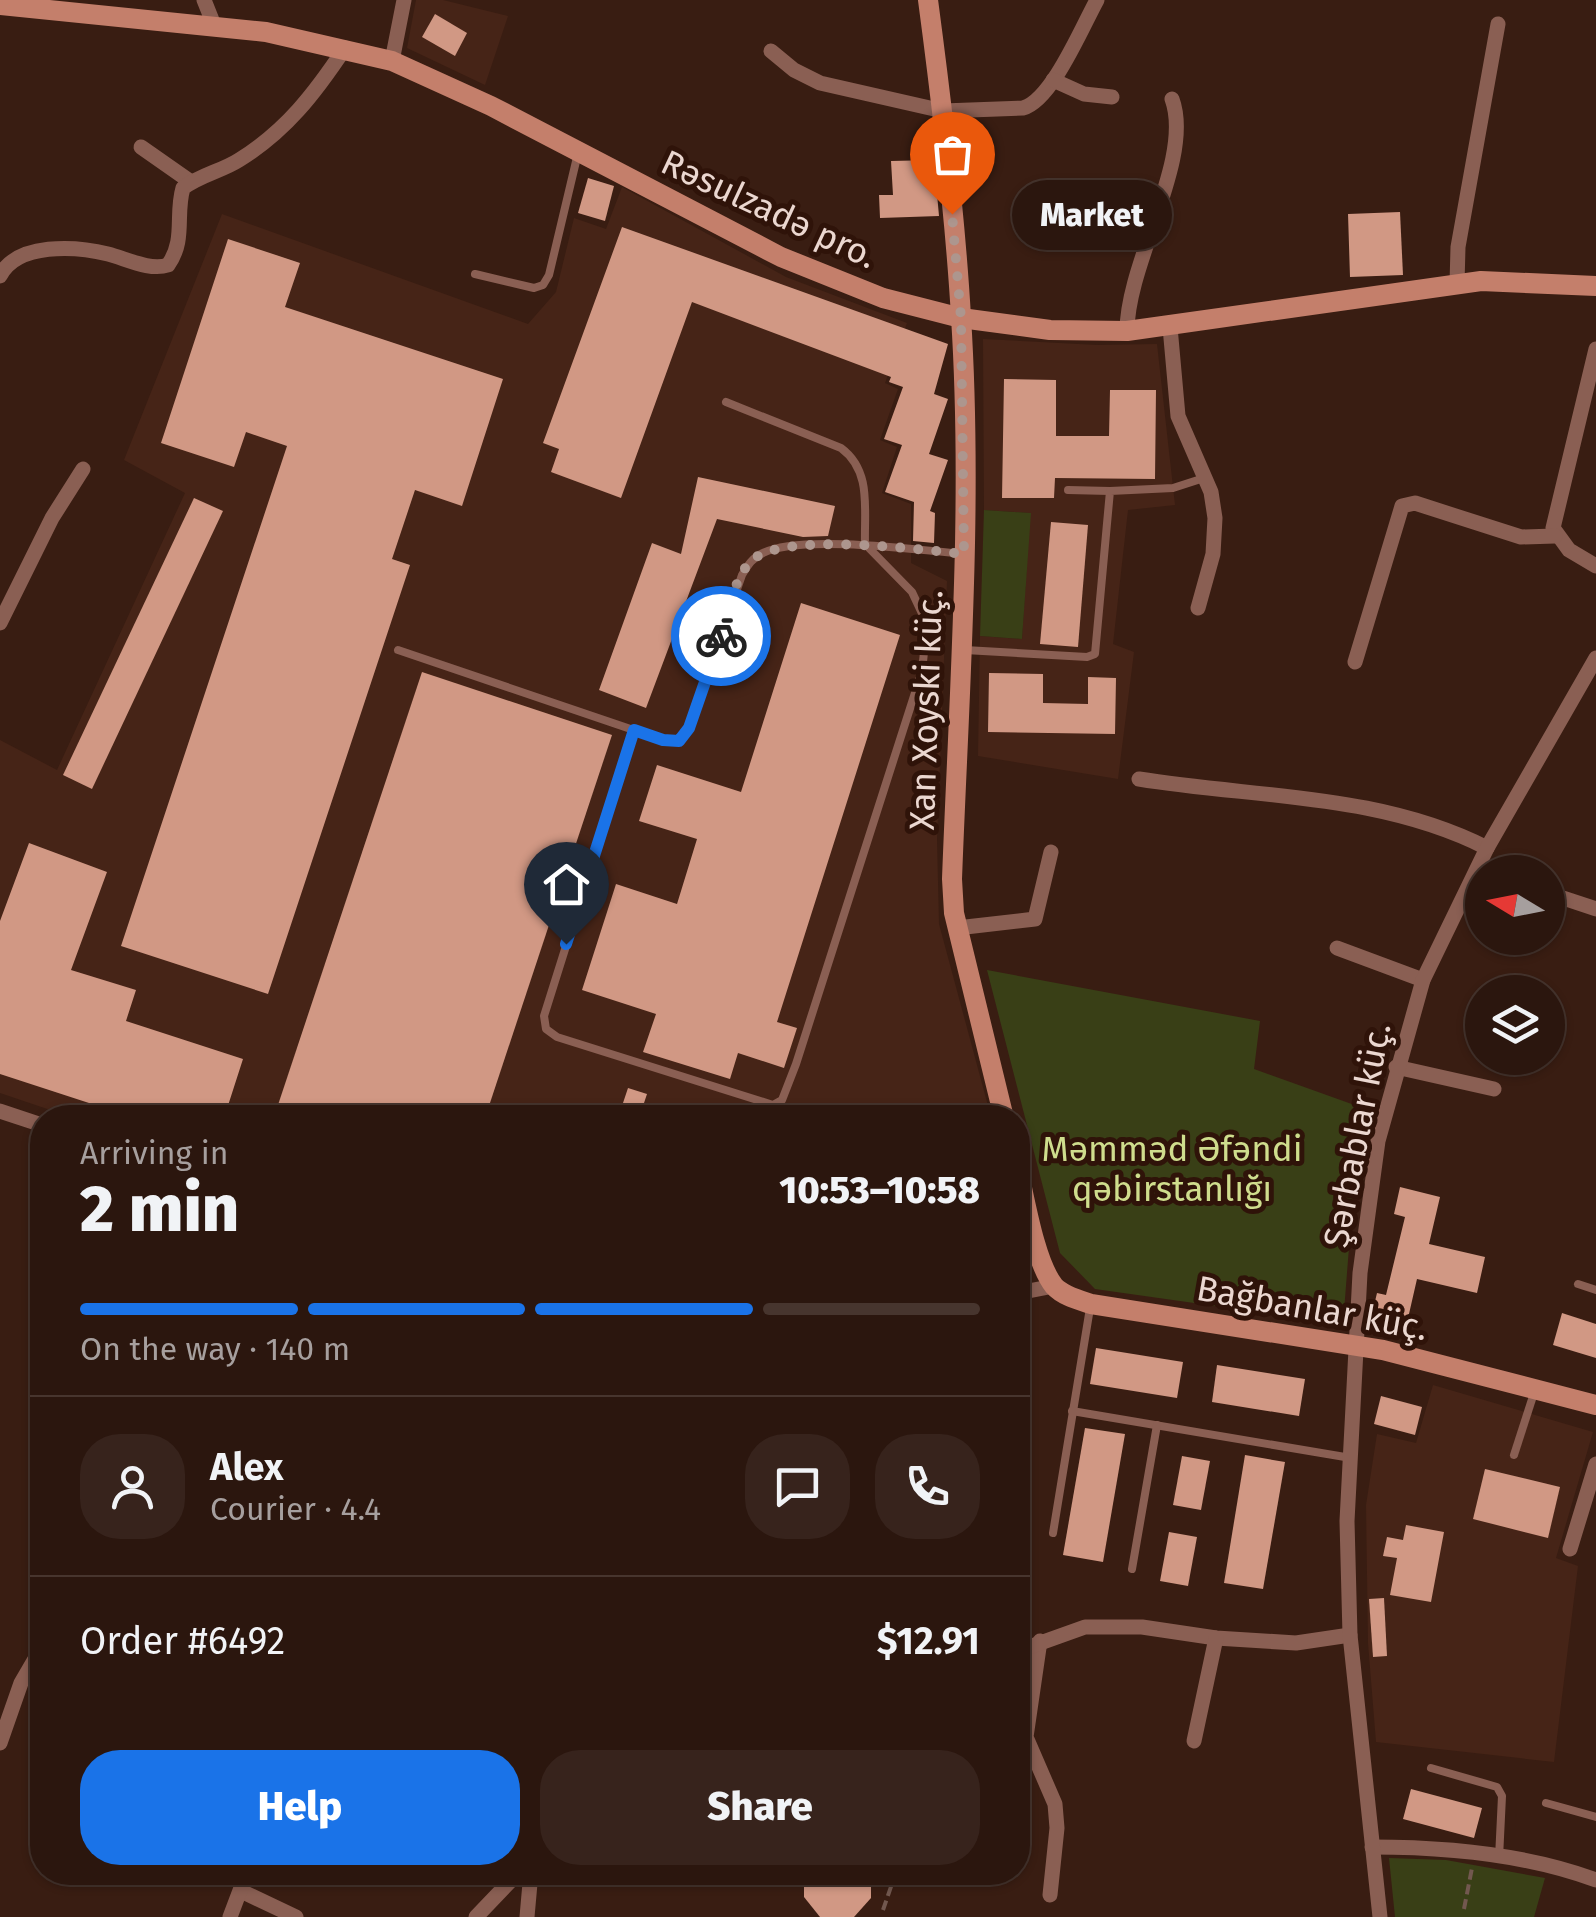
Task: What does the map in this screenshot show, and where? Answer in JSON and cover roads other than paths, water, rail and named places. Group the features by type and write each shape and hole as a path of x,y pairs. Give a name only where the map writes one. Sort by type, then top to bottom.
{"street":[{"path":"204,0 214,25"},
{"path":"392,61 404,0"},
{"name":"Xan Xoyski küç.","path":"928,0 961,318 964,554 952,880 957,928 1001,1105"},
{"path":"771,51 794,70 820,83 942,111 1033,105 1053,80 1097,0"},
{"name":"Rəsulzadə pro.","path":"0,5 214,25 345,48 392,61 491,106 749,242 820,274 922,310 961,318 1050,330 1128,331 1457,284 1508,281 1596,286"},
{"path":"1457,284 1458,246 1498,24"},
{"path":"0,276 17,258 39,251 102,252 158,268 168,264 181,240 180,200 184,188 237,162 279,132 310,102 345,48"},
{"path":"1053,80 1084,94 1112,97"},
{"path":"1128,331 1130,292 1174,147 1176,109 1172,99"},
{"path":"140,147 191,182"},
{"path":"1170,327 1178,416 1211,492 1215,518 1213,554 1198,608"},
{"path":"1555,536 1555,508 1596,349"},
{"path":"0,622 52,518 84,469"},
{"path":"1355,662 1402,506 1416,503 1521,537 1555,536 1596,566"},
{"name":"Şərbablar küç.","path":"1485,855 1596,658"},
{"path":"1139,779 1385,810 1454,832 1487,848"},
{"path":"957,928 1035,918 1052,852"},
{"path":"1565,898 1596,908"},
{"name":"Şərbablar küç.","path":"1380,1917 1350,1635 1348,1521 1356,1346 1368,1207 1396,1068 1423,980 1465,901"},
{"path":"1337,948 1423,980"},
{"path":"1396,1068 1494,1089"},
{"path":"0,1112 30,1121"},
{"path":"1030,1215 1042,1260 1054,1286 1030,1291"},
{"name":"Bağbanlar küç.","path":"1054,1286 1091,1304 1356,1346 1596,1405"},
{"path":"1570,1549 1596,1464"},
{"path":"1030,1646 1085,1627 1142,1628 1296,1643 1350,1635"},
{"path":"1194,1741 1216,1638"},
{"path":"1030,1710 1040,1641"},
{"path":"0,1744 4,1721 30,1669"},
{"path":"1030,1746 1055,1804 1057,1828 1050,1895"},
{"path":"1372,1847 1440,1848 1596,1880"},
{"path":"230,1917 242,1885"},
{"path":"476,1917 507,1885"},
{"path":"526,1917 530,1885"},
{"path":"240,1891 296,1917"}],"lane":[{"path":"475,274 534,288 543,285 549,275 578,153"},
{"path":"634,730 544,1016 546,1029 557,1038 772,1105 782,1100 796,1064 922,672 927,624 912,592 865,544 863,472 854,458 842,448 726,402"},
{"path":"1068,490 1173,488 1204,478"},
{"path":"961,650 1087,657 1095,654 1110,491"},
{"path":"398,650 663,740 679,741 689,728 742,575 750,561 766,550 865,544 964,554"},
{"path":"1578,1284 1596,1290"},
{"path":"1053,1534 1091,1304"},
{"path":"1514,1455 1535,1389"},
{"path":"1072,1411 1351,1458"},
{"path":"1132,1569 1158,1425"},
{"path":"1431,1768 1497,1787 1502,1796 1499,1858"},
{"path":"1546,1803 1596,1818"}],"place":[{"name":"Market","path":"952,214"}],"park label":[{"name":"Məmməd Əfəndi qəbirstanlığı","path":"1172,1169"}]}
